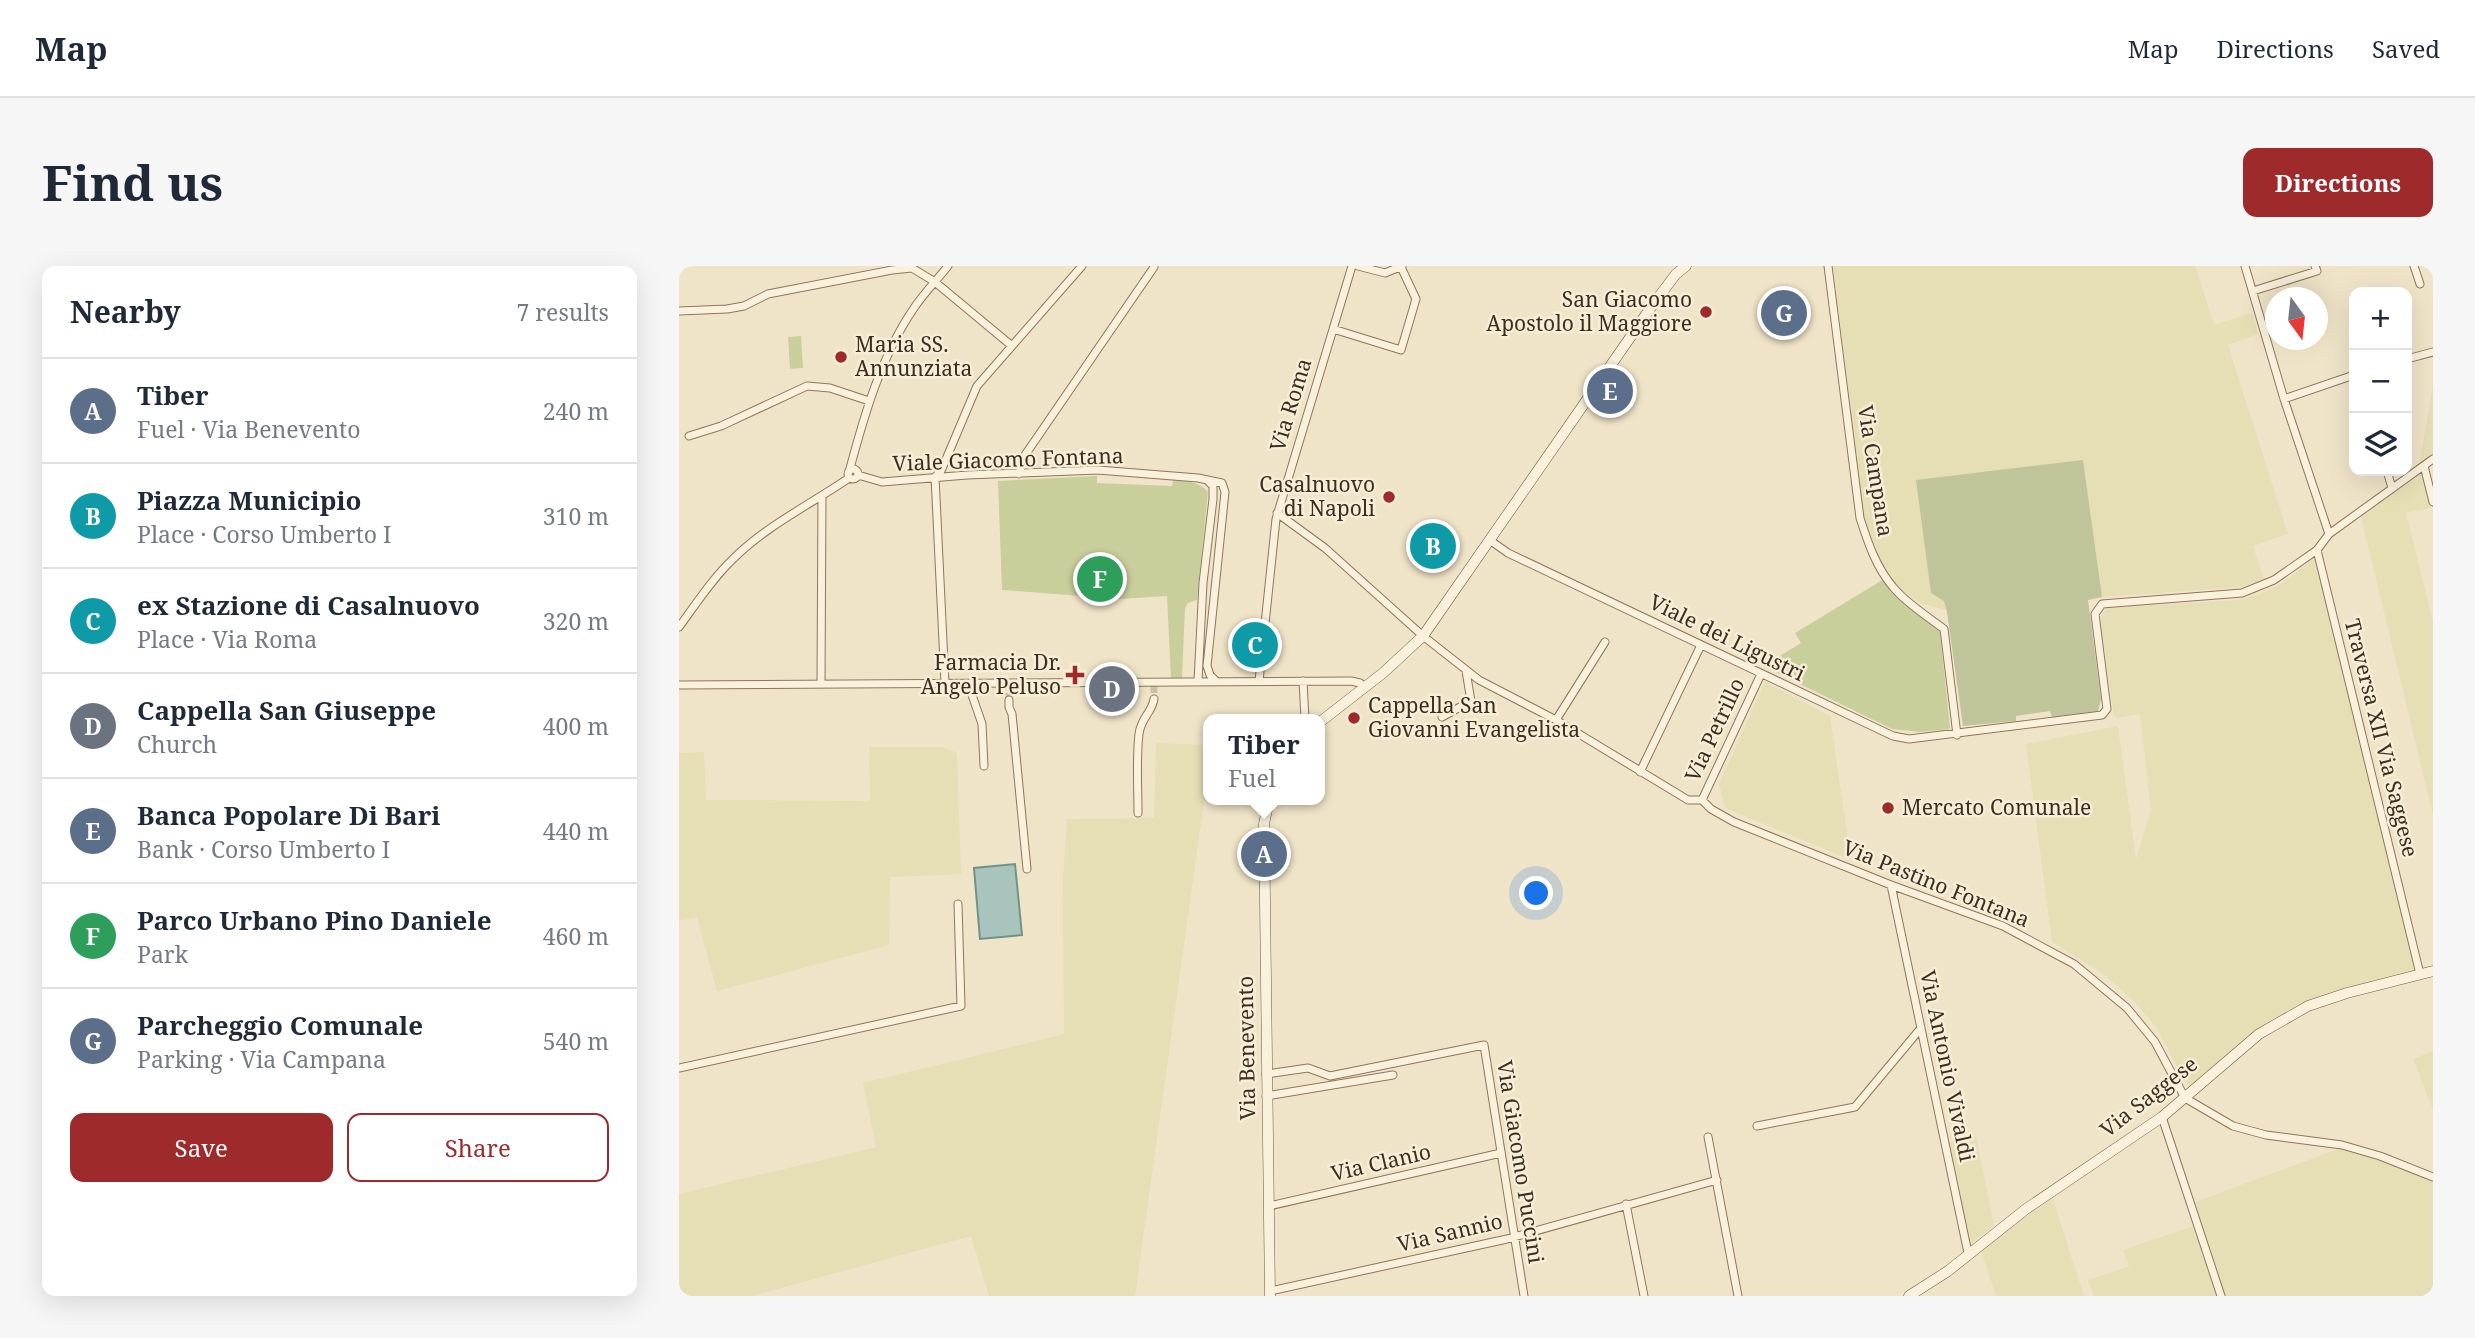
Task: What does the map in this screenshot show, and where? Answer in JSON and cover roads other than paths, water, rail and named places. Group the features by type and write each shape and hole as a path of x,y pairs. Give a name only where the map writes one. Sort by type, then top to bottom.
{"main road":[{"path":"1325,718 1423,636 1491,541 1675,270 1686,266"},
{"name":"Via Benevento","path":"1268,805 1264,824 1270,1293"},
{"name":"Via Saggese","path":"1909,1296 1948,1271 2026,1209 2162,1117 2224,1061 2259,1034 2308,1006 2433,971"}],"street":[{"path":"679,627 734,557 849,475 870,401 894,344 914,307 948,266"},
{"path":"945,682 935,477 941,471 977,386 1082,266"},
{"name":"Via Roma","path":"1259,681 1277,513 1352,266"},
{"path":"1333,329 1401,349 1416,299 1402,266 1385,273 1358,266"},
{"name":"Via Campana","path":"1828,266 1860,518 1869,547 1882,573 1895,589 1944,629 1957,735"},
{"path":"2245,266 2284,399 2329,534"},
{"path":"2253,291 2317,271 2315,266"},
{"path":"2414,266 2420,284"},
{"path":"1019,474 1023,458 1154,267"},
{"path":"679,311 744,306 768,294 912,268 935,282 1012,346"},
{"path":"2412,358 2433,352"},
{"path":"2284,399 2349,377"},
{"path":"689,436 721,426 807,386 830,388 870,401"},
{"path":"2317,550 2329,534 2433,459"},
{"path":"2424,466 2433,502"},
{"name":"Viale Giacomo Fontana","path":"849,475 855,479 858,475 881,481 1098,470 1207,480"},
{"path":"2388,476 2392,488"},
{"path":"1207,480 1222,483 1225,492 1207,667 1216,681"},
{"path":"1198,681 1203,583 1213,499 1213,486 1207,480"},
{"path":"821,684 822,496"},
{"path":"1277,513 1325,548 1423,636"},
{"name":"Viale dei Ligustri","path":"1491,541 1507,553 1761,674 1893,736 1909,739 2058,722 2106,713 2095,614 2102,604 2242,593 2274,580 2317,550"},
{"name":"Traversa XII Via Saggese","path":"2317,550 2420,974"},
{"name":"Via Pastino Fontana","path":"1423,636 1479,680 1556,720 1688,800 1702,800 1711,809 1734,822 1891,885 2003,926 2074,964 2127,1008 2155,1042 2185,1098"},
{"path":"1556,720 1605,642"},
{"path":"1640,772 1701,645"},
{"path":"1443,718 1471,701 1466,670"},
{"name":"Via Petrillo","path":"1702,800 1716,765 1761,674"},
{"path":"679,685 945,682 1009,686 1154,685 1198,681 1351,681 1364,687"},
{"path":"1303,681 1305,714"},
{"path":"971,684 982,724 983,766"},
{"path":"1138,813 1139,734 1142,719 1155,703 1154,699"},
{"path":"1009,700 1027,869"},
{"name":"Via Antonio Vivaldi","path":"1891,885 1968,1253"},
{"path":"679,1068 961,1006 958,904"},
{"path":"1757,1126 1855,1107 1921,1028"},
{"name":"Via Giacomo Puccini","path":"1266,1074 1308,1068 1330,1076 1484,1045 1524,1296"},
{"path":"1266,1096 1393,1075"},
{"path":"2185,1098 2233,1126 2266,1135 2342,1145 2380,1156 2433,1177"},
{"path":"2162,1117 2221,1296"},
{"path":"1708,1137 1738,1296"},
{"name":"Via Clanio","path":"1269,1206 1501,1153"},
{"name":"Via Sannio","path":"1270,1293 1514,1236 1717,1180"},
{"path":"1626,1204 1644,1296"}],"water":[{"path":"1015,864 1022,935 980,939 974,868"}],"tunnel":[{"path":"1154,686 1154,699"},
{"path":"1009,688 1009,700"}],"place":[{"name":"San Giacomo Apostolo il Maggiore","path":"1706,312"},
{"name":"Parcheggio Comunale","path":"1784,313"},
{"name":"Maria SS. Annunziata","path":"841,357"},
{"name":"Banca Popolare Di Bari","path":"1610,391"},
{"name":"Casalnuovo di Napoli","path":"1389,497"},
{"name":"Piazza Municipio","path":"1433,546"},
{"name":"Parco Urbano Pino Daniele","path":"1100,579"},
{"name":"ex Stazione di Casalnuovo","path":"1255,645"},
{"name":"Farmacia Dr. Angelo Peluso","path":"1075,675"},
{"name":"Cappella San Giuseppe","path":"1112,689"},
{"name":"Cappella San Giovanni Evangelista","path":"1354,718"},
{"name":"Mercato Comunale","path":"1888,808"},
{"name":"Tiber","path":"1264,854"}]}
